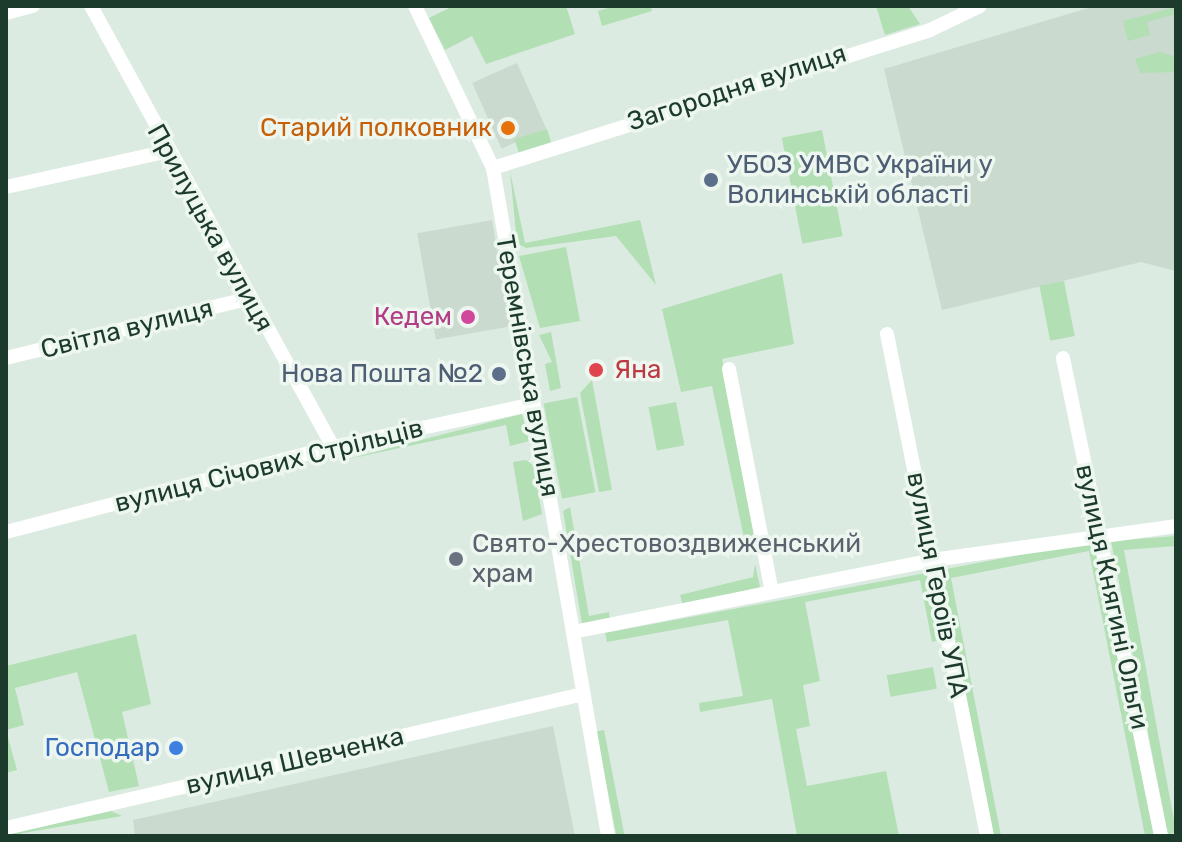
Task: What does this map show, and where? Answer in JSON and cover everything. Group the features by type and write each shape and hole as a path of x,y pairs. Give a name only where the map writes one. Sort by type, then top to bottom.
{"street":[{"path":"6,13 33,6"},
{"name":"Прилуцька вулиця","path":"91,6 247,299 333,447"},
{"name":"Теремнівська вулиця","path":"415,6 493,168 608,836"},
{"name":"Загородня вулиця","path":"493,168 930,30 980,6"},
{"path":"6,187 168,151"},
{"name":"Світла вулиця","path":"6,358 247,299"},
{"name":"вулиця Героїв УПА","path":"887,334 987,836"},
{"name":"вулиця Княгині Ольги","path":"1063,358 1097,535 1106,546 1161,836"},
{"path":"729,369 772,592"},
{"name":"вулиця Січових Стрільців","path":"6,532 333,447 533,404"},
{"path":"573,632 932,560 1176,526"},
{"name":"вулиця Шевченка","path":"6,828 583,694"}],"shaded area":[{"path":"1095,6 1176,6 1176,271 1141,262 942,310 884,69"},
{"path":"517,63 546,129 502,149 472,83"},
{"path":"492,220 511,326 436,340 417,233"},
{"path":"553,726 575,836 135,836 133,820"}],"green space":[{"path":"453,6 566,6 575,34 486,64 472,36 445,50 429,18"},
{"path":"615,6 651,6 652,11 602,26 598,11"},
{"path":"876,6 908,6 920,24 885,35"},
{"path":"1176,7 1176,14 1147,22 1150,35 1128,41 1123,21"},
{"path":"1160,52 1173,56 1176,72 1140,73 1135,59"},
{"path":"547,129 551,142 519,152 514,139"},
{"path":"822,130 843,236 802,244 782,138"},
{"path":"510,171 525,243 640,220 656,285 616,236 526,248 517,243"},
{"path":"566,247 580,321 540,328 519,256"},
{"path":"782,273 794,344 722,359 761,549 747,552 712,386 681,392 662,309"},
{"path":"1064,281 1075,336 1050,341 1039,286"},
{"path":"551,332 561,388 550,391 545,364 552,362 539,335"},
{"path":"592,380 612,490 599,492 580,393"},
{"path":"577,397 596,492 562,499 544,403"},
{"path":"676,402 684,445 657,451 649,407"},
{"path":"522,414 529,441 510,446 506,425 344,460"},
{"path":"526,460 534,466 542,514 523,521 513,462"},
{"path":"570,507 589,616 609,612 610,619 582,624 563,511"},
{"path":"1176,536 1176,546 1124,550 1176,831 1168,836 1111,541"},
{"path":"1097,540 1155,836 1145,836 1089,551 951,578 1001,836 993,836 941,570"},
{"path":"755,564 760,587 683,606 680,595 753,577"},
{"path":"926,573 940,640 932,642 920,580 805,602 820,681 803,685 810,726 796,729 807,786 886,771 899,836 797,836 772,699 700,712 699,703 743,696 728,620 607,642 605,633"},
{"path":"136,634 151,704 122,712 139,786 109,792 77,672 15,688 24,725 6,730 6,666"},
{"path":"933,667 937,689 891,697 887,675"},
{"path":"6,730 17,770 6,773"},
{"path":"604,730 625,836 616,836 596,732"},
{"path":"111,811 122,816 6,836 6,835"}],"place":[{"name":"Старий полковник","path":"508,128"},
{"name":"УБОЗ УМВС України у Волинськiй області","path":"711,180"},
{"name":"Кедем","path":"468,317"},
{"name":"Яна","path":"596,370"},
{"name":"Нова Пошта №2","path":"499,374"},
{"name":"Свято-Хрестовоздвиженський храм","path":"456,559"},
{"name":"Господар","path":"176,748"}]}
